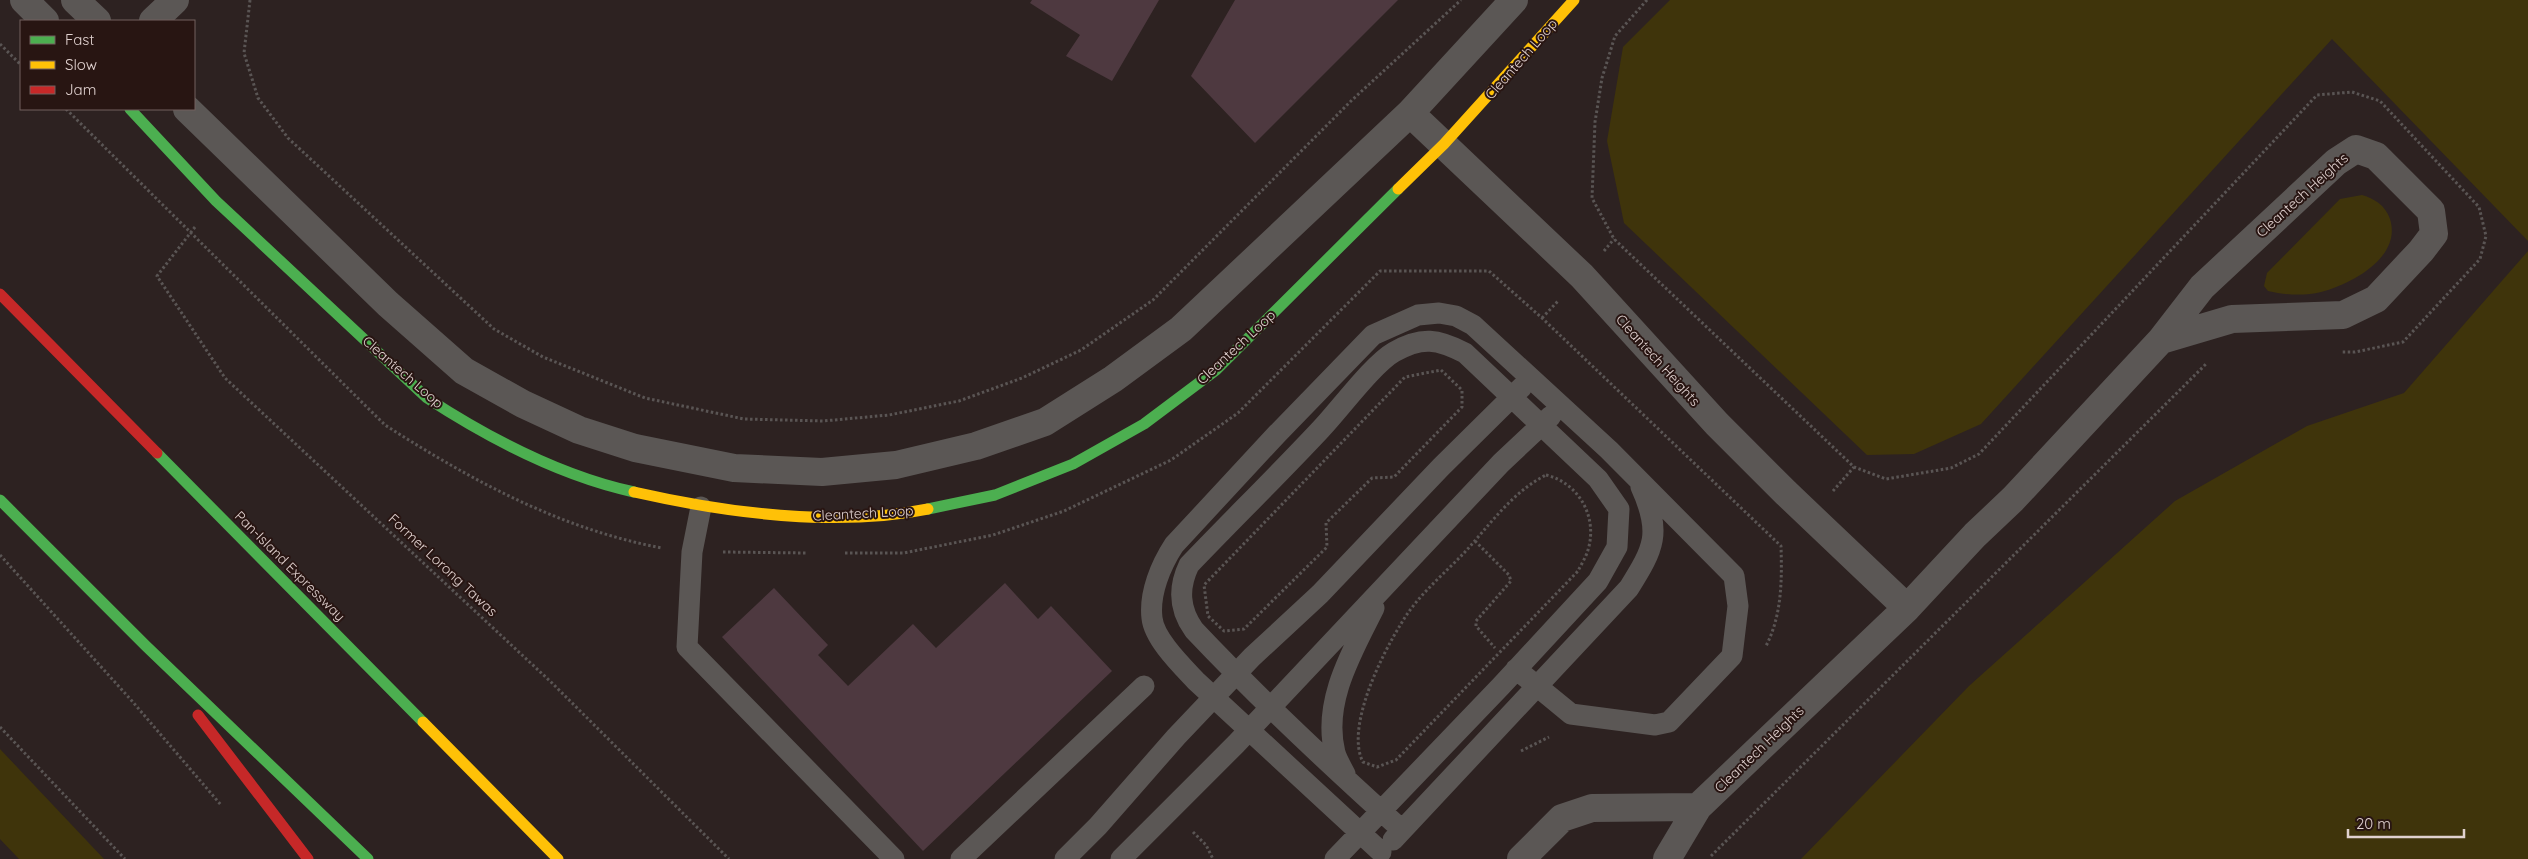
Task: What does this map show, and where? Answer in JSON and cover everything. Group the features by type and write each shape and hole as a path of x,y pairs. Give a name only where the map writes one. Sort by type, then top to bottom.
{"main road":[{"name":"Cleantech Loop","path":"131,110 216,201 427,398 466,423 551,466 619,489 701,507 819,517 902,514 995,495 1073,464 1144,424 1216,370 1444,144 1574,0"},
{"name":"Pan-Island Expressway","path":"0,294 558,859"},
{"path":"0,500 146,646 368,859"},
{"path":"146,646 308,859"}],"street":[{"path":"24,0 44,20"},
{"path":"75,0 96,20"},
{"path":"154,20 175,0"},
{"path":"187,110 388,304 464,371 523,404 579,430 635,448 734,468 822,472 896,465 976,446 1045,422 1113,379 1181,329 1410,113 1514,0"},
{"name":"Cleantech Heights","path":"1410,113 1582,276 1717,424 1772,480 1907,608"},
{"name":"Cleantech Heights","path":"1667,859 1698,808 1907,608 1975,535 2013,499 2161,340 2202,287 2336,162 2356,149 2376,156 2431,211 2434,234 2421,251 2376,298 2343,315 2232,319 2161,340"},
{"path":"1521,859 1562,818 1592,808 1698,808"}],"lane":[{"path":"1516,669 1537,687 1571,714 1655,725 1669,722 1732,656 1738,606 1734,576 1705,545 1638,480 1561,406 1473,325 1456,316 1439,313 1418,315 1373,335 1174,545 1163,563 1154,593 1152,619 1172,655 1248,731 1360,832 1378,855 1537,687 1629,588 1649,557 1655,533 1648,503 1638,480"},
{"path":"1335,859 1360,832 1381,810 1516,669 1598,581 1617,546 1619,509 1598,479 1465,353 1447,343 1436,340 1423,341 1393,353 1378,366 1321,429 1189,565 1184,576 1181,602 1185,618 1200,637 1350,784 1381,810 1402,830"},
{"path":"1066,859 1237,672 1320,594 1441,467 1531,378"},
{"path":"1120,859 1248,731 1502,463 1561,406"},
{"path":"701,507 692,552 687,647 894,859"},
{"path":"1350,784 1335,754 1333,722 1337,695 1354,646 1383,587"},
{"path":"961,859 1144,686"}],"path":[{"path":"250,0 244,53 258,98 288,138 494,329 543,357 645,398 744,419 823,421 890,415 959,402 1022,378 1081,350 1153,300 1352,100 1461,0"},
{"path":"1647,0 1615,36 1602,78 1595,122 1592,198 1614,239 1854,467 1886,479 1951,468 1979,454 2316,95 2352,92 2380,101 2479,207 2486,236 2480,259 2403,342 2355,352 2336,352"},
{"path":"0,44 20,64"},
{"name":"Former Lorong Tawas","path":"216,201 157,276 225,378 552,682 729,859"},
{"path":"1708,859 2211,359"},
{"path":"1328,547 1326,523 1372,478 1394,477 1462,407 1462,390 1441,370 1405,377 1336,447"},
{"path":"1401,622 1516,496 1533,482 1546,475 1558,478 1570,486 1583,500"},
{"path":"1475,541 1509,575 1511,581 1476,621 1476,626 1499,652"},
{"path":"0,555 132,701 222,806"},
{"path":"0,726 125,859"},
{"path":"1186,829 1195,833 1213,859"}],"shaded area":[{"path":"1670,0 2528,0 2528,241 2332,39 1981,424 1914,454 1867,455 1624,223 1607,141 1623,47"},
{"path":"2362,195 2379,203 2390,219 2392,233 2389,245 2382,257 2372,267 2347,283 2321,292 2294,294 2268,291 2264,286 2267,273 2340,199"},
{"path":"2528,251 2528,859 1801,859 1969,686 2175,501 2307,426 2404,393"},
{"path":"0,749 104,859 19,859 0,839"}],"building":[{"path":"1032,0 1159,0 1112,81 1066,56 1080,35 1030,3"},
{"path":"1235,0 1398,0 1255,143 1191,76"},
{"path":"1005,583 1038,619 1051,606 1112,671 923,851 722,637 774,588 828,645 818,655 848,686 913,624 936,648"}],"traffic: fast":[{"path":"131,110 216,201 427,398 476,428 526,454 579,476 634,492"},
{"path":"928,509 995,495 1073,464 1144,424 1216,370 1398,189"},
{"path":"157,453 423,722"},
{"path":"0,500 146,646 368,859"}],"traffic: slow":[{"path":"1398,189 1444,144 1574,0"},
{"path":"634,492 669,500 743,512 818,518 892,515 928,509"},
{"path":"423,722 558,859"}],"traffic: jam":[{"path":"0,294 157,453"},
{"path":"198,715 308,859"}]}
